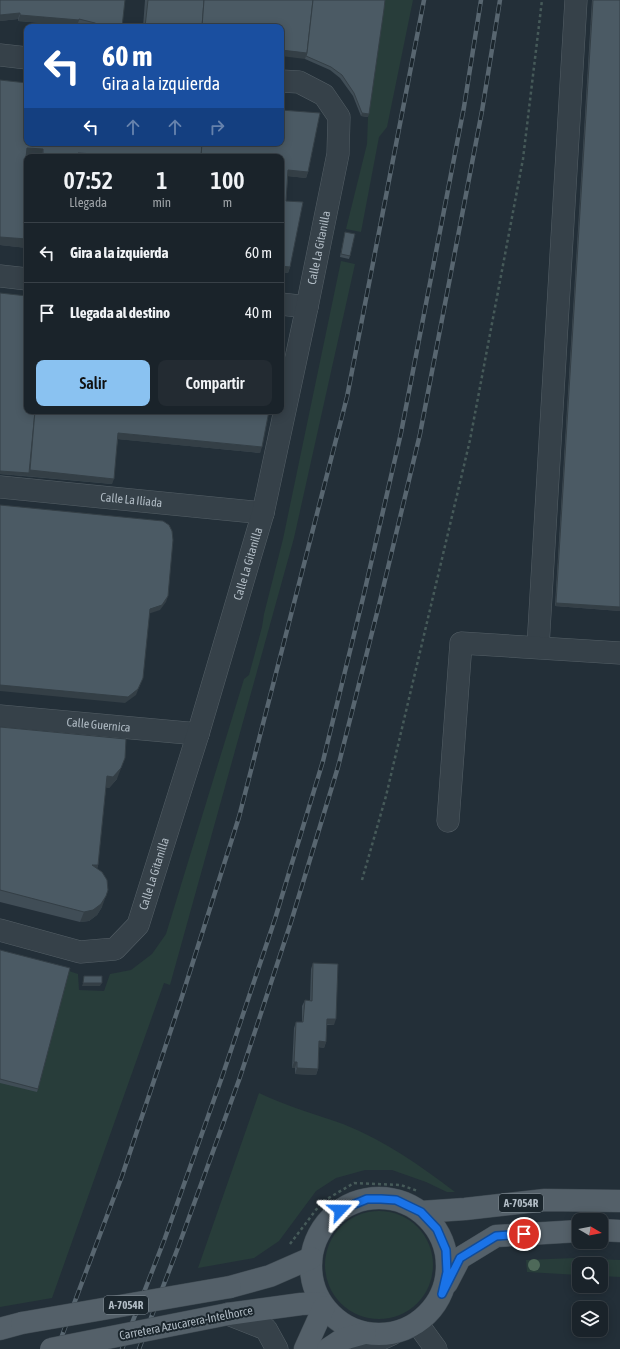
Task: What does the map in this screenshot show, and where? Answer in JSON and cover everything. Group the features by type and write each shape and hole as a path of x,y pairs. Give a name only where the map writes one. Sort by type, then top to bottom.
{"main road":[{"path":"363,1341 323,1305 312,1282 311,1258 321,1231 340,1210 367,1199 396,1200 421,1212 437,1229 446,1250 447,1272 442,1294"},
{"name":"A-7054R","path":"421,1212 544,1200 620,1201"},
{"path":"608,1230 620,1231"},
{"path":"328,1349 343,1339 363,1341 392,1334 417,1323 431,1310 442,1294 460,1258 496,1236 572,1231"},
{"name":"A-7054R","path":"0,1329 230,1287 270,1276 311,1258"},
{"name":"Carretera Azucarera-Intelhorce","path":"51,1349 228,1314 302,1304 323,1305"},
{"path":"306,1349 323,1305"}],"street":[{"path":"538,647 576,0"},
{"path":"0,55 24,58"},
{"name":"Calle La Gitanilla","path":"0,930 80,952 115,949 138,925 198,734 263,513 338,154 339,117 324,95 299,82 284,81"},
{"path":"0,276 24,279"},
{"path":"284,304 307,307"},
{"name":"Calle La Ilíada","path":"0,487 263,513"},
{"path":"448,821 461,643 620,653"},
{"name":"Calle Guernica","path":"0,716 198,734"},
{"path":"228,1314 266,1329 277,1349"},
{"path":"417,1323 436,1349"}],"path":[{"path":"362,880 386,796 470,440 523,159 542,0"}],"green space":[{"path":"384,0 413,0 387,127 379,137 361,232 346,229 367,144 368,117"},
{"path":"341,261 355,264 294,538 170,985 164,983 52,1298 0,1307 0,1083 69,971 78,974 79,990 104,991 110,974 131,970 152,954 166,934 244,679 249,675 262,627 283,539"},
{"path":"259,1093 290,1106 358,1130 415,1163 455,1192 447,1192 426,1182 392,1170 365,1170 336,1178 316,1191 279,1241 254,1258 198,1268"},
{"path":"379,1211 400,1215 417,1227 429,1244 433,1265 429,1286 417,1303 400,1315 379,1319 358,1315 341,1303 329,1286 325,1265 329,1244 341,1227 358,1215"},
{"path":"572,1258 572,1275 527,1272 526,1260"},
{"path":"608,1259 620,1260 620,1277 608,1276"}],"building":[{"path":"0,0 125,0 122,24 97,24 79,19 20,15 20,13 0,15"},
{"path":"148,0 204,0 202,24 145,24"},
{"path":"204,0 313,0 307,53 284,50 284,24 202,24"},
{"path":"313,0 385,0 369,114 362,113 354,93 342,75 331,67 306,56"},
{"path":"593,0 620,0 620,607 556,603"},
{"path":"0,80 24,83 24,146 202,146 201,154 43,154 43,149 27,148 26,154 24,154 24,239 0,237"},
{"path":"284,110 320,113 308,172 288,170 286,201 303,202 290,267 284,266 284,154 201,154 202,146 284,146"},
{"path":"345,232 355,234 350,256 341,254"},
{"path":"0,293 24,296 24,414 35,414 29,473 0,471"},
{"path":"35,414 268,414 262,447 118,433 114,479 30,470"},
{"path":"0,505 163,521 169,525 172,531 173,540 168,596 162,605 150,609 143,678 138,689 128,697 0,685"},
{"path":"0,727 126,739 125,758 121,768 113,777 107,776 98,865 92,865 102,872 107,880 108,890 101,904 93,910 84,912 0,890"},
{"path":"0,950 70,968 38,1089 0,1079"},
{"path":"313,963 338,964 336,1019 327,1019 326,1042 319,1041 318,1069 297,1068 297,1062 294,1062 296,1022 303,1022 305,1000 312,1001"},
{"path":"84,976 102,976 102,983 83,983"}],"railway":[{"path":"57,1349 122,1176 179,1006 239,817 347,397 424,0"},
{"path":"122,1349 165,1238 222,1077 275,919 323,761 363,598 401,433 464,107 481,0"},
{"path":"139,1349 179,1245 239,1080 291,922 338,767 420,434 482,111 500,0"}],"route":[{"path":"340,1210 367,1199 381,1199 396,1200 421,1212 437,1229 446,1250 447,1272 442,1294 460,1258 496,1236 524,1234"}]}
